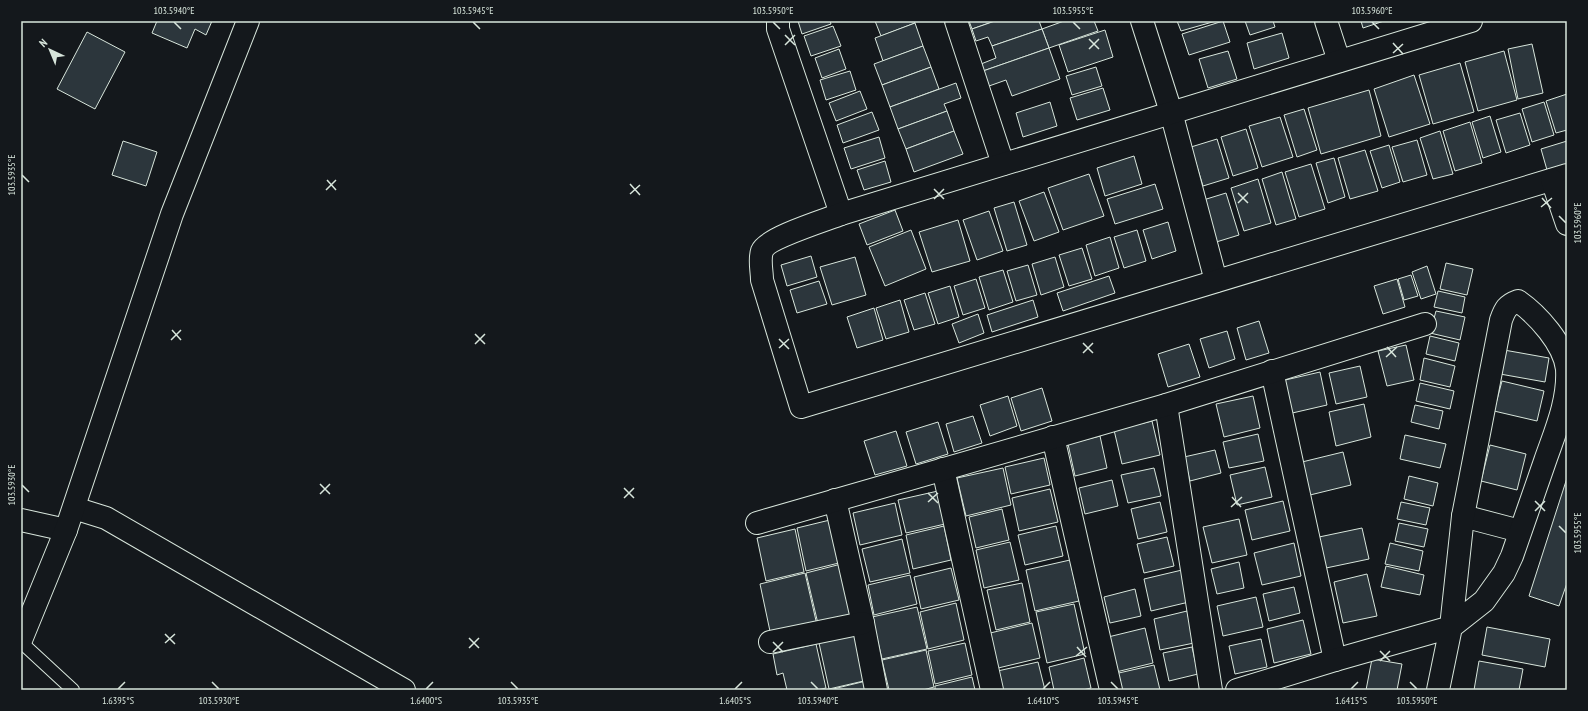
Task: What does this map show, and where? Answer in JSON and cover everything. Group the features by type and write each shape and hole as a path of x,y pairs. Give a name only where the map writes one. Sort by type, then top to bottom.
{"street":[{"path":"21,641 74,508 172,214 248,21"},
{"path":"778,21 778,29 841,214"},
{"path":"956,21 1003,164"},
{"path":"1142,21 1171,112 1216,281"},
{"path":"1326,21 1339,61"},
{"path":"1471,21 841,214 782,236 769,243 762,251 762,280 801,407 1559,178 1567,224"},
{"path":"1237,690 1451,627 1484,602 1493,590 1504,573 1520,531 1561,416 1567,387 1567,374 1561,351 1545,325 1529,309 1518,302 1510,304 1504,310 1501,320 1464,516 1451,627 1438,690"},
{"path":"757,523 1166,405 1425,324"},
{"path":"1272,371 1335,660"},
{"path":"1166,405 1211,690"},
{"path":"1053,437 1111,690"},
{"path":"943,469 992,690"},
{"path":"835,500 863,623 876,690"},
{"path":"74,508 106,518 404,690"},
{"path":"1464,516 1520,531"},
{"path":"21,520 66,530"},
{"path":"770,642 863,623"}],"lane":[{"path":"21,641 74,690"}],"building":[{"path":"157,21 212,21 206,35 195,29 187,48 152,33"},
{"path":"798,21 830,21 831,24 802,34"},
{"path":"875,21 914,21 915,23 881,36"},
{"path":"969,21 995,21 972,29"},
{"path":"995,21 1039,21 1042,29 992,46 988,37 976,41 972,29"},
{"path":"1064,21 1094,21 1098,31 1049,48 1042,29"},
{"path":"1177,21 1216,21 1181,31"},
{"path":"1223,21 1230,42 1189,55 1182,34"},
{"path":"1245,21 1273,21 1275,27 1250,35"},
{"path":"1361,21 1384,21 1363,28"},
{"path":"915,23 923,46 883,61 875,38"},
{"path":"833,26 841,46 811,56 804,36"},
{"path":"1042,29 1049,48 983,71 981,64 996,58 992,46"},
{"path":"1105,30 1113,57 1068,72 1059,45"},
{"path":"87,32 125,52 95,109 57,89"},
{"path":"1282,33 1289,58 1254,69 1247,43"},
{"path":"1532,44 1543,93 1518,99 1508,49"},
{"path":"923,46 931,67 882,85 874,64"},
{"path":"1049,48 1060,79 1012,96 1006,80 989,86 983,71"},
{"path":"839,49 846,69 822,78 815,58"},
{"path":"1228,51 1237,79 1208,88 1199,59"},
{"path":"1504,51 1517,100 1478,111 1465,62"},
{"path":"1460,63 1474,112 1433,124 1419,75"},
{"path":"931,67 939,89 890,107 882,85"},
{"path":"1096,67 1102,86 1072,95 1066,76"},
{"path":"850,71 856,90 826,100 820,80"},
{"path":"1414,75 1430,124 1389,137 1374,89"},
{"path":"956,83 961,98 944,104 947,111 898,129 890,107"},
{"path":"1103,88 1110,110 1077,120 1070,98"},
{"path":"1369,90 1381,136 1321,154 1308,108"},
{"path":"860,91 867,109 836,121 829,103"},
{"path":"1567,94 1567,130 1556,133 1546,101"},
{"path":"1050,102 1057,126 1023,137 1016,113"},
{"path":"1544,102 1554,135 1532,142 1522,109"},
{"path":"1304,109 1317,150 1297,157 1284,115"},
{"path":"947,111 954,131 906,149 898,129"},
{"path":"872,112 879,130 843,143 837,125"},
{"path":"1520,113 1530,145 1506,153 1496,120"},
{"path":"1490,116 1501,152 1483,158 1472,122"},
{"path":"1280,117 1293,157 1262,167 1249,126"},
{"path":"1470,122 1482,163 1455,171 1443,131"},
{"path":"1246,129 1258,168 1233,176 1221,137"},
{"path":"954,131 963,154 914,172 906,149"},
{"path":"1440,131 1453,174 1433,179 1420,138"},
{"path":"879,137 885,158 851,169 844,148"},
{"path":"1217,139 1229,178 1203,186 1191,147"},
{"path":"1417,140 1427,175 1403,182 1392,147"},
{"path":"123,141 157,152 146,186 112,175"},
{"path":"1567,141 1567,164 1547,170 1541,149"},
{"path":"1389,145 1400,182 1382,188 1370,151"},
{"path":"1365,150 1378,191 1350,199 1338,158"},
{"path":"1134,156 1142,184 1105,196 1097,168"},
{"path":"1334,158 1345,197 1328,203 1316,163"},
{"path":"885,161 891,182 864,190 857,170"},
{"path":"1311,164 1325,209 1299,217 1285,172"},
{"path":"1282,172 1296,219 1276,225 1262,179"},
{"path":"1089,174 1104,216 1063,230 1048,188"},
{"path":"1258,179 1271,223 1244,231 1231,188"},
{"path":"1155,184 1163,209 1115,224 1107,199"},
{"path":"1044,192 1059,232 1034,241 1019,201"},
{"path":"1226,193 1239,235 1213,243 1200,201"},
{"path":"1014,202 1027,245 1007,251 994,208"},
{"path":"895,210 903,231 867,245 859,224"},
{"path":"989,211 1003,251 977,260 963,220"},
{"path":"958,220 970,261 932,272 919,232"},
{"path":"1168,222 1176,251 1152,259 1143,230"},
{"path":"911,230 926,269 885,286 869,247"},
{"path":"1137,230 1146,261 1124,268 1114,237"},
{"path":"1110,237 1119,268 1095,276 1086,245"},
{"path":"1082,248 1092,279 1069,286 1059,255"},
{"path":"811,256 817,277 787,286 781,265"},
{"path":"855,257 866,295 832,305 820,267"},
{"path":"1055,257 1064,287 1041,295 1032,264"},
{"path":"1446,263 1473,269 1467,295 1440,289"},
{"path":"1028,265 1037,295 1016,301 1007,271"},
{"path":"1427,266 1436,294 1421,299 1412,272"},
{"path":"1003,270 1013,302 989,310 979,277"},
{"path":"1411,275 1418,296 1404,300 1398,279"},
{"path":"1109,276 1115,293 1063,311 1057,293"},
{"path":"976,279 985,308 963,315 954,286"},
{"path":"1397,279 1405,307 1383,314 1374,286"},
{"path":"819,281 827,304 797,313 790,290"},
{"path":"950,286 959,317 938,324 928,293"},
{"path":"1438,291 1465,297 1462,313 1434,307"},
{"path":"925,293 935,324 914,330 904,300"},
{"path":"900,300 909,332 886,339 876,308"},
{"path":"1033,300 1038,317 992,332 987,315"},
{"path":"874,308 883,340 857,348 847,317"},
{"path":"1436,311 1465,317 1460,340 1430,333"},
{"path":"978,314 984,333 959,343 952,324"},
{"path":"1259,321 1269,353 1246,360 1237,328"},
{"path":"1227,331 1235,359 1209,368 1200,339"},
{"path":"1430,336 1459,343 1455,361 1426,354"},
{"path":"1189,344 1200,377 1168,387 1158,354"},
{"path":"1406,345 1414,380 1387,386 1378,351"},
{"path":"1504,350 1549,358 1545,382 1500,374"},
{"path":"1424,358 1455,366 1450,387 1420,380"},
{"path":"1360,366 1367,397 1336,404 1329,373"},
{"path":"1320,372 1327,405 1288,414 1281,381"},
{"path":"1502,381 1544,391 1537,421 1494,411"},
{"path":"1420,383 1454,391 1450,409 1416,401"},
{"path":"1042,388 1052,421 1021,431 1011,398"},
{"path":"1008,396 1017,426 990,436 980,405"},
{"path":"1253,396 1260,428 1224,437 1216,404"},
{"path":"1364,404 1371,437 1336,446 1329,412"},
{"path":"1415,405 1443,411 1439,429 1411,422"},
{"path":"973,416 982,443 954,452 946,424"},
{"path":"1152,421 1160,455 1122,464 1114,430"},
{"path":"938,422 948,454 916,464 906,432"},
{"path":"896,431 907,466 875,475 864,441"},
{"path":"1258,434 1264,461 1229,468 1223,442"},
{"path":"1405,435 1446,444 1440,468 1400,459"},
{"path":"1100,436 1107,468 1075,476 1068,444"},
{"path":"1490,445 1526,454 1517,490 1481,481"},
{"path":"1215,450 1221,473 1190,481 1184,457"},
{"path":"1343,452 1351,485 1310,495 1302,462"},
{"path":"1044,458 1050,485 1011,494 1005,467"},
{"path":"1265,467 1272,497 1237,505 1230,475"},
{"path":"1003,468 1011,505 966,516 957,478"},
{"path":"1154,468 1161,496 1128,503 1121,475"},
{"path":"1409,476 1438,483 1433,506 1404,499"},
{"path":"1567,478 1567,583 1559,606 1529,596"},
{"path":"1112,480 1118,506 1085,514 1079,488"},
{"path":"1050,489 1058,522 1019,531 1012,498"},
{"path":"938,491 945,524 906,533 898,500"},
{"path":"1283,501 1290,531 1252,540 1245,510"},
{"path":"1160,502 1167,532 1138,539 1131,509"},
{"path":"1401,502 1430,508 1426,525 1397,519"},
{"path":"895,503 902,535 860,545 853,513"},
{"path":"1002,509 1009,540 976,548 969,517"},
{"path":"834,519 843,562 806,571 797,528"},
{"path":"1239,519 1247,555 1212,563 1203,527"},
{"path":"1399,523 1428,529 1424,547 1395,541"},
{"path":"944,526 951,560 913,569 906,535"},
{"path":"1056,526 1063,556 1025,565 1018,535"},
{"path":"1362,528 1369,559 1326,568 1319,537"},
{"path":"795,529 804,572 766,581 757,538"},
{"path":"1167,537 1174,566 1144,573 1137,544"},
{"path":"902,539 910,573 870,582 862,549"},
{"path":"1010,542 1019,580 984,588 976,550"},
{"path":"1294,543 1301,576 1262,585 1254,553"},
{"path":"1390,543 1423,551 1419,571 1385,564"},
{"path":"1070,560 1079,601 1035,611 1026,570"},
{"path":"1239,562 1244,588 1217,594 1211,569"},
{"path":"845,563 858,619 819,628 806,573"},
{"path":"1386,566 1424,575 1420,595 1381,587"},
{"path":"951,568 959,600 921,609 914,577"},
{"path":"1182,570 1189,602 1151,611 1144,579"},
{"path":"805,573 817,625 771,636 760,584"},
{"path":"1367,574 1377,616 1343,623 1334,582"},
{"path":"910,575 917,604 874,615 868,585"},
{"path":"1022,583 1030,622 996,630 987,590"},
{"path":"1294,587 1300,613 1269,621 1263,594"},
{"path":"1135,589 1141,616 1110,623 1104,597"},
{"path":"1256,597 1263,627 1223,636 1217,606"},
{"path":"956,603 964,640 928,649 920,612"},
{"path":"1074,604 1085,654 1047,663 1036,612"},
{"path":"917,607 927,649 882,659 872,617"},
{"path":"1187,611 1194,643 1160,650 1154,619"},
{"path":"1303,620 1311,654 1274,663 1267,629"},
{"path":"1032,623 1040,658 994,669 986,634"},
{"path":"1487,627 1550,639 1545,667 1482,655"},
{"path":"1145,628 1153,663 1112,673 1104,638"},
{"path":"857,634 868,680 829,689 819,643"},
{"path":"1261,639 1267,667 1235,674 1229,646"},
{"path":"965,643 972,675 935,684 928,651"},
{"path":"816,644 826,688 817,690 787,690 783,673 777,675 773,654"},
{"path":"1192,647 1198,674 1169,681 1163,653"},
{"path":"926,650 934,687 923,690 889,690 882,660"},
{"path":"1084,658 1091,688 1083,690 1054,690 1049,667"},
{"path":"1372,659 1402,664 1397,690 1366,690"},
{"path":"1479,661 1523,669 1519,690 1474,690"},
{"path":"1038,662 1045,690 997,690 993,672"},
{"path":"1154,665 1160,690 1113,690 1110,675"},
{"path":"972,677 975,690 935,690 935,686"},
{"path":"866,681 868,690 829,690"}]}
